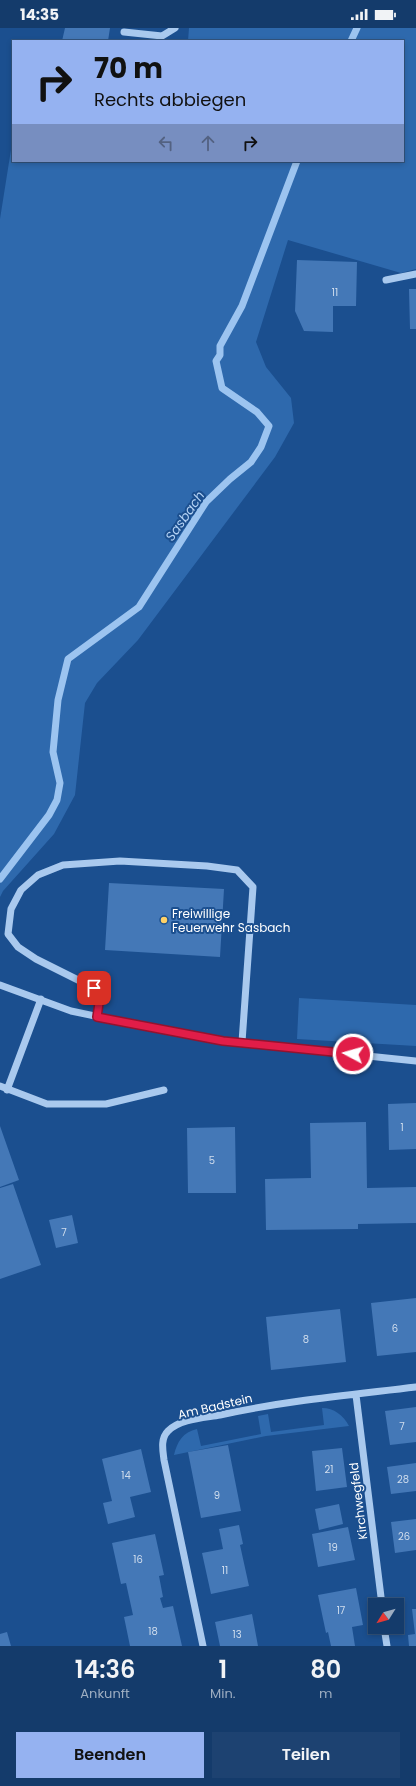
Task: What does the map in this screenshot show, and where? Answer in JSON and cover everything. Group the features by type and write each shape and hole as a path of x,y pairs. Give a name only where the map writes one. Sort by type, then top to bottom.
{"street":[{"path":"124,32 162,36 174,28"},
{"path":"386,280 416,274"},
{"path":"97,1017 99,1003 94,988 36,959 18,947 8,934 10,909 21,890 38,875 63,865 120,861 207,866 237,870 253,887 242,1042"},
{"path":"0,985 41,999 71,1012 223,1041 416,1061"},
{"path":"41,999 3,1088 47,1104 106,1104 164,1090"},
{"name":"Am Badstein","path":"203,1646 164,1460 162,1446 163,1439 167,1432 183,1423 269,1404 416,1387"},
{"name":"Kirchwegfeld","path":"356,1395 381,1598"},
{"path":"385,1634 387,1646"}],"shaded area":[{"path":"189,28 416,28 416,269 401,273 288,240 256,342 266,367 291,398 294,423 275,457 138,640 97,683 85,703 75,795 54,834 3,891 0,897 0,219 12,143 12,162 404,162 404,40 188,40"},
{"path":"299,998 416,1005 416,1046 297,1039"},
{"path":"322,1408 330,1409 338,1413 349,1426 266,1436 174,1455 181,1438 192,1430 197,1429 201,1446 261,1434 258,1416 268,1414 271,1432 324,1425"}],"building":[{"path":"65,28 110,28 108,40 62,40"},
{"path":"297,260 357,262 356,306 333,306 333,332 304,331 295,311"},
{"path":"409,289 416,289 416,329 410,329"},
{"name":"Freiwillige Feuerwehr Sasbach","path":"109,883 224,889 220,957 105,950"},
{"path":"416,1103 416,1149 389,1150 388,1104"},
{"path":"366,1122 367,1188 416,1187 416,1223 358,1224 358,1229 266,1230 265,1179 311,1178 310,1123"},
{"path":"0,1126 19,1180 0,1187"},
{"path":"235,1127 236,1193 188,1193 187,1128"},
{"path":"13,1184 41,1265 0,1279 0,1188"},
{"path":"72,1215 78,1243 56,1248 49,1220"},
{"path":"416,1298 416,1352 377,1356 371,1303"},
{"path":"340,1309 346,1362 271,1370 266,1317"},
{"path":"416,1407 416,1442 390,1445 385,1411"},
{"path":"228,1445 241,1511 201,1518 188,1452"},
{"path":"342,1448 347,1487 316,1491 312,1451"},
{"path":"141,1449 151,1492 130,1497 135,1517 108,1524 103,1503 112,1501 102,1459"},
{"path":"416,1463 416,1491 391,1494 387,1467"},
{"path":"339,1504 343,1524 319,1530 315,1509"},
{"path":"416,1519 416,1550 395,1553 391,1522"},
{"path":"239,1525 243,1544 240,1545 249,1586 211,1594 202,1553 223,1549 219,1529"},
{"path":"348,1527 355,1560 318,1567 312,1534"},
{"path":"155,1534 164,1575 159,1576 163,1597 160,1598 163,1608 173,1606 182,1646 130,1646 124,1617 133,1615 126,1583 121,1584 112,1543"},
{"path":"356,1588 363,1625 352,1627 355,1646 331,1646 328,1632 326,1633 318,1595"},
{"path":"412,1609 416,1609 416,1646 409,1646 408,1635 415,1634"},
{"path":"252,1614 258,1646 220,1646 215,1622"},
{"path":"7,1632 11,1646 0,1646 0,1634"}],"waterway":[{"name":"Sasbach","path":"351,40 357,28"},
{"name":"Sasbach","path":"0,879 49,815 57,800 60,783 53,752 58,700 68,659 139,607 206,502 230,479 251,462 261,447 269,426 257,412 222,388 216,361 220,355 220,346 242,306 297,162"}],"place":[{"name":"Freiwillige Feuerwehr Sasbach","path":"164,920"}],"route":[{"path":"94,988 99,1003 97,1017 223,1041 353,1054"}]}
